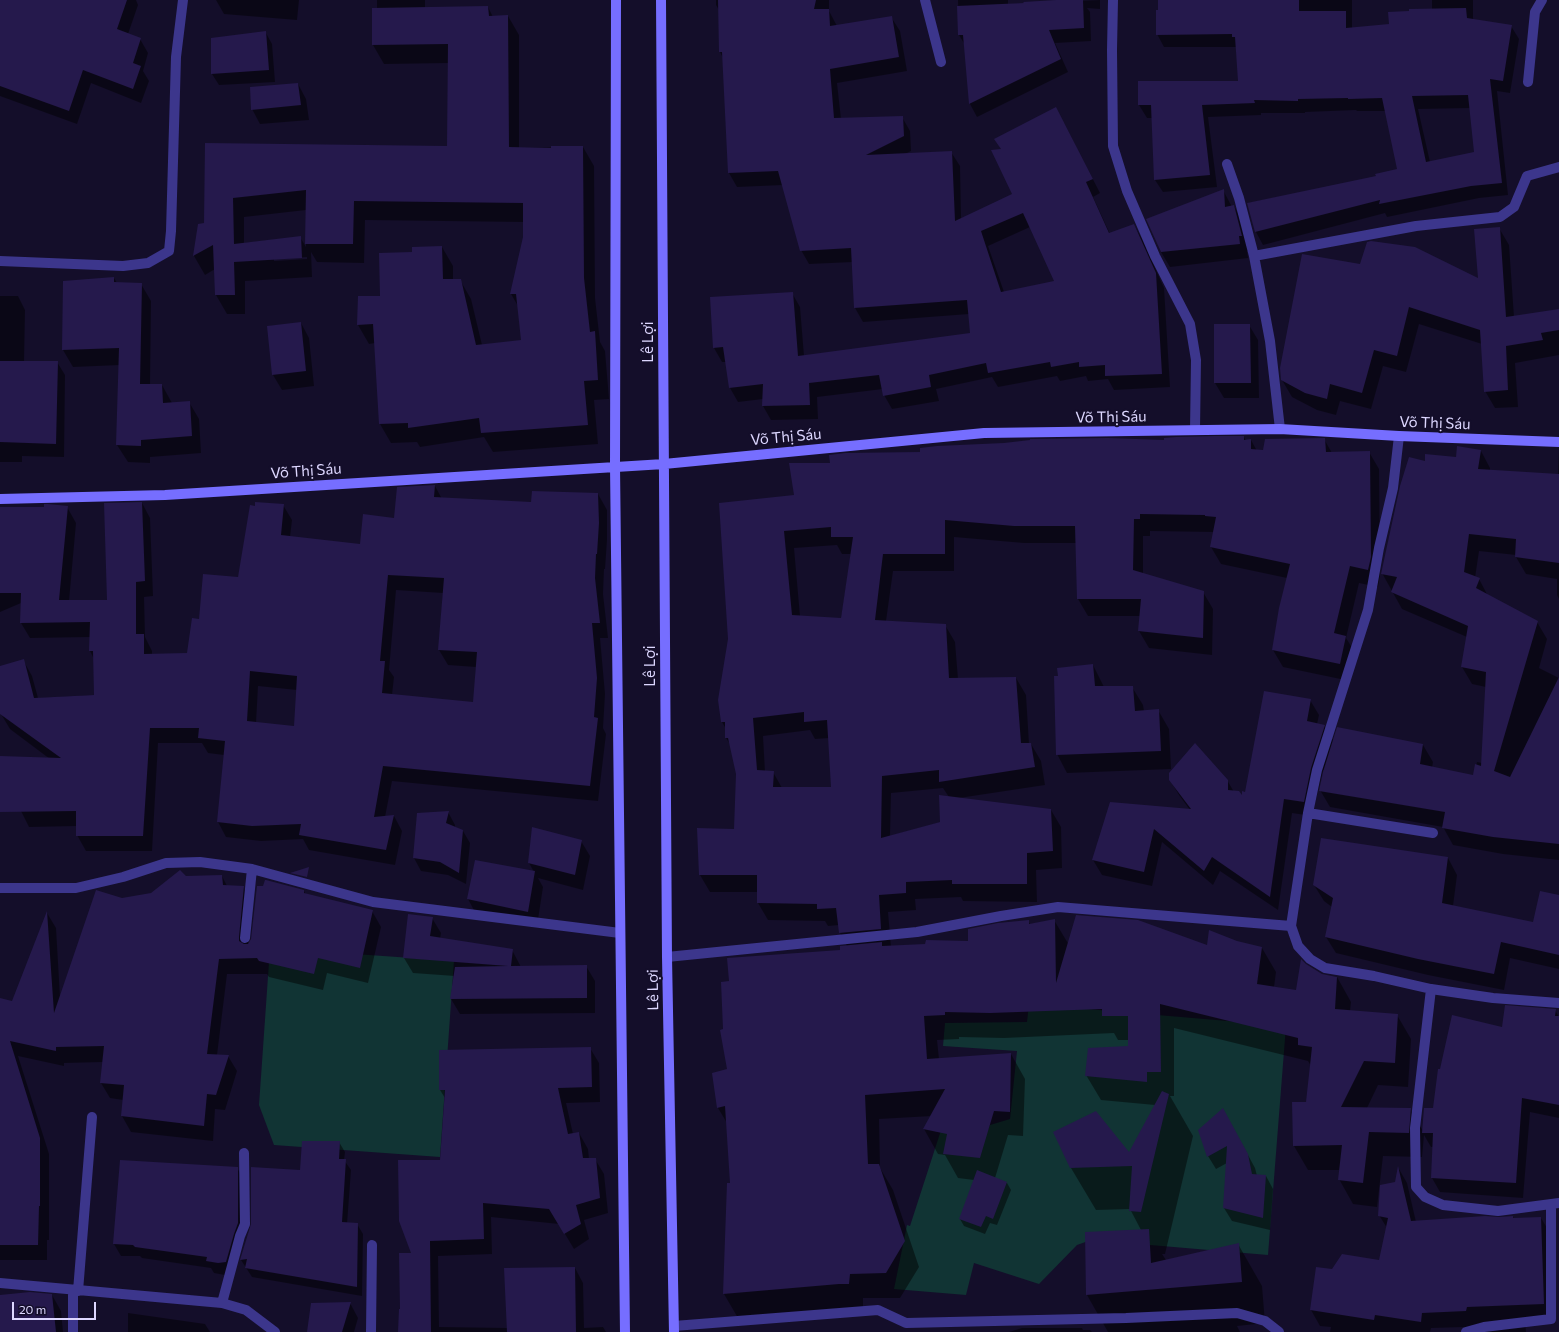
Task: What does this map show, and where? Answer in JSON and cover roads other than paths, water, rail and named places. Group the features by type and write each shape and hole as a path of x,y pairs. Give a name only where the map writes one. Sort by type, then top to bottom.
{"main road":[{"path":"616,0 615,466 625,1332"},
{"name":"Lê Lợi","path":"661,0 667,957 674,1329"},
{"name":"Võ Thị Sáu","path":"0,499 165,496 664,464 984,433 1280,429 1400,436 1559,442"}],"street":[{"path":"0,261 123,266 148,263 169,251 171,231 176,57 184,0"},
{"path":"925,0 941,62"},
{"path":"1113,0 1113,146 1127,191 1155,256 1190,324 1196,360 1195,430"},
{"path":"1528,82 1535,12 1542,0"},
{"path":"1227,164 1254,256 1270,342 1280,429"},
{"path":"1254,256 1416,226 1500,217 1514,208 1527,176 1559,167"},
{"path":"1400,436 1393,488 1379,548 1368,610 1317,770 1308,813 1291,926 1298,946 1310,959 1325,968 1374,976 1430,989 1493,998 1559,1003"},
{"path":"1308,813 1433,833"},
{"path":"0,888 76,888 123,877 166,863 200,862 252,869 373,902 620,933"},
{"path":"245,938 252,869"},
{"path":"667,957 917,932 1058,907 1291,926"},
{"path":"1430,989 1415,1128 1416,1187 1425,1197 1443,1205 1498,1211 1555,1204 1551,1319 1484,1327 1466,1332"},
{"path":"74,1332 75,1290 92,1117"},
{"path":"222,1303 240,1236 245,1224 244,1153"},
{"path":"371,1332 372,1245"},
{"path":"0,1284 222,1303 246,1310 275,1332"},
{"path":"674,1329 878,1310 906,1323 1126,1318 1237,1313 1265,1321 1279,1332"}]}
